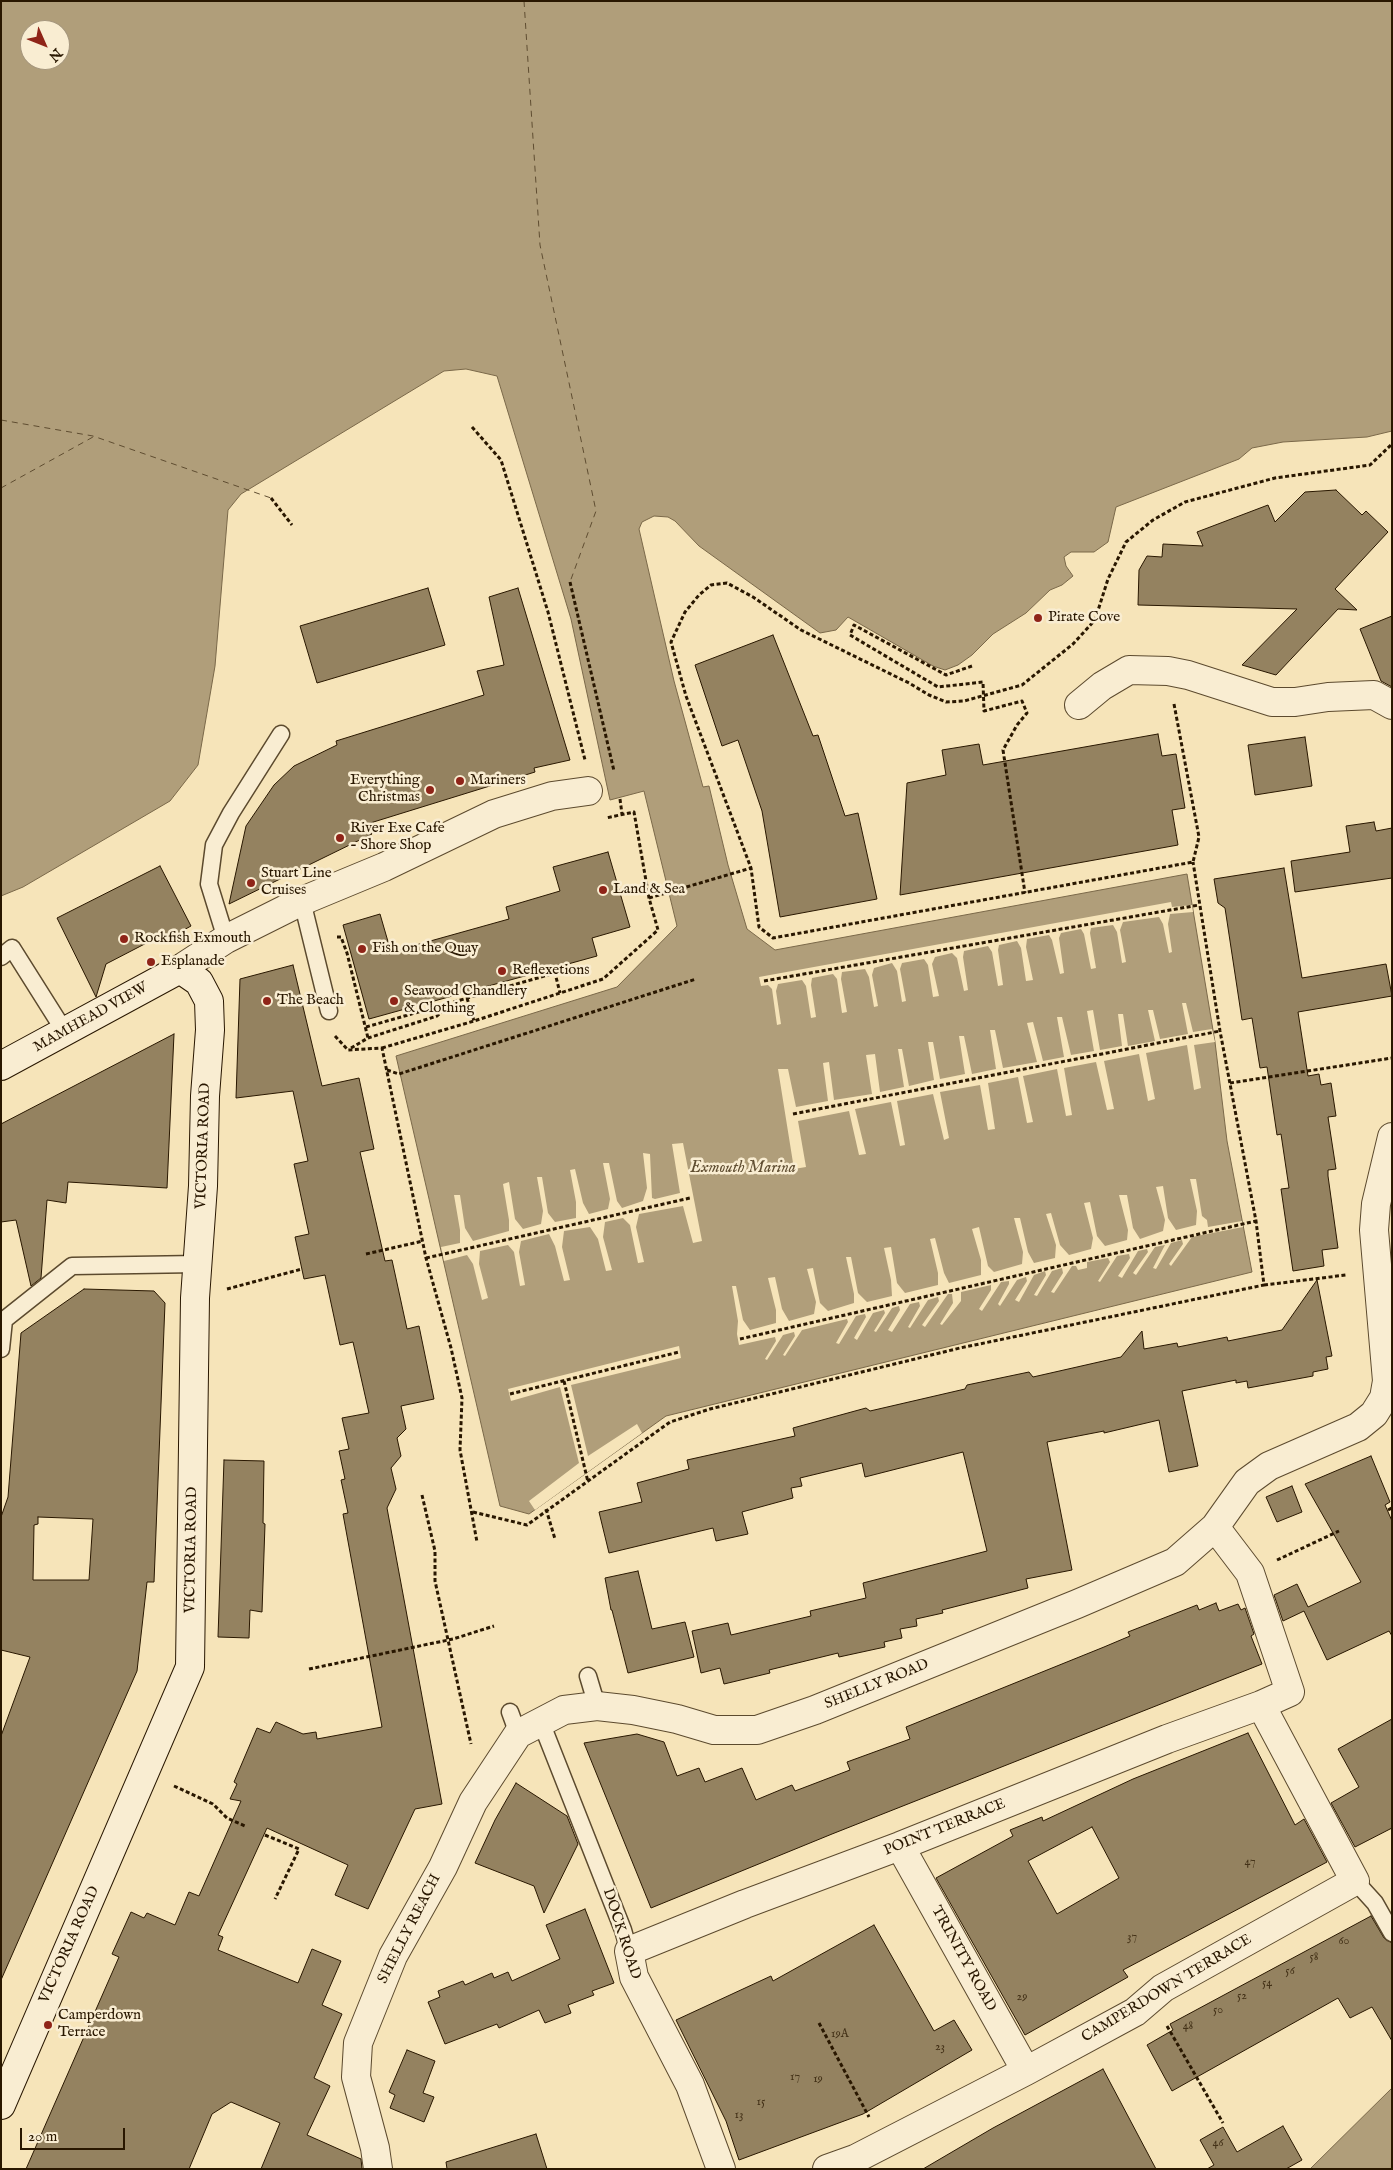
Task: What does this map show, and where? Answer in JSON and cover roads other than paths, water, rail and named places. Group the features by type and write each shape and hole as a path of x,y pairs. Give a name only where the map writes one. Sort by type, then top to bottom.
{"street":[{"path":"1079,705 1102,686 1129,670 1168,671 1188,675 1272,702 1295,702 1328,697 1374,695 1389,697"},
{"name":"MAMHEAD VIEW","path":"1,1066 180,969 226,939 302,901 384,867 494,814 552,796 588,791"},
{"name":"VICTORIA ROAD","path":"1,2105 190,1668 195,1298 203,1186 205,1096 210,1030 209,1001 200,982 180,969"},
{"name":"SHELLY ROAD","path":"523,1723 564,1710 597,1706 668,1717 714,1730 757,1730 824,1706 1138,1579 1174,1562 1215,1527 1247,1482 1270,1466 1358,1427 1388,1404 1374,1230 1375,1212 1392,1137"},
{"path":"1215,1527 1250,1572 1290,1692 1261,1705 1355,1881"},
{"name":"POINT TERRACE","path":"629,1951 745,1904 900,1846 1167,1739 1261,1705"},
{"name":"SHELLY REACH","path":"378,2169 356,2077 358,2043 394,1956 443,1867 473,1802 523,1723"},
{"name":"TRINITY ROAD","path":"900,1846 1026,2071"},
{"name":"CAMPERDOWN TERRACE","path":"827,2169 855,2159 1026,2071 1134,2012 1163,1988 1355,1881"},
{"name":"DOCK ROAD","path":"629,1951 634,1977 690,2085 721,2169"}],"lane":[{"path":"226,939 209,884 214,845 231,813 282,734"},
{"path":"302,901 329,1011"},
{"path":"1,957 12,948 64,1032"},
{"path":"1,1349 4,1320 72,1266 198,1264"},
{"path":"588,1676 597,1706"},
{"name":"DOCK ROAD","path":"523,1723 623,1930 629,1951"},
{"path":"1355,1881 1375,1902 1392,1933"}],"water":[{"name":"Exmouth Marina","path":"1,1 1392,1 1392,431 1367,437 1283,442 1252,448 1239,459 1116,507 1108,542 1094,552 1071,552 1064,557 1066,566 1073,576 1062,585 1050,590 1026,613 993,634 972,655 958,665 945,670 933,666 848,617 836,630 820,633 699,546 675,521 668,517 654,516 642,522 639,529 674,681 703,787 709,786 728,865 747,929 775,950 1187,874 1215,1042 1227,1141 1252,1272 666,1416 529,1514 500,1506 396,1056 617,987 677,926 644,791 610,800 571,619 497,376 466,369 444,371 241,494 228,510 215,666 198,765 170,801 23,887 1,896"},
{"path":"1392,2088 1392,2169 1310,2169"}],"place":[{"name":"Pirate Cove","path":"1038,618"},
{"name":"Mariners","path":"460,781"},
{"name":"Everything Christmas","path":"430,790"},
{"name":"River Exe Cafe - Shore Shop","path":"340,838"},
{"name":"Stuart Line Cruises","path":"251,883"},
{"name":"Land & Sea","path":"603,890"},
{"name":"Rockfish Exmouth","path":"124,939"},
{"name":"Fish on the Quay","path":"362,949"},
{"name":"Esplanade","path":"151,962"},
{"name":"Reflexetions","path":"502,971"},
{"name":"The Beach","path":"267,1001"},
{"name":"Seawood Chandlery & Clothing","path":"394,1001"},
{"name":"Camperdown Terrace","path":"48,2025"}]}
